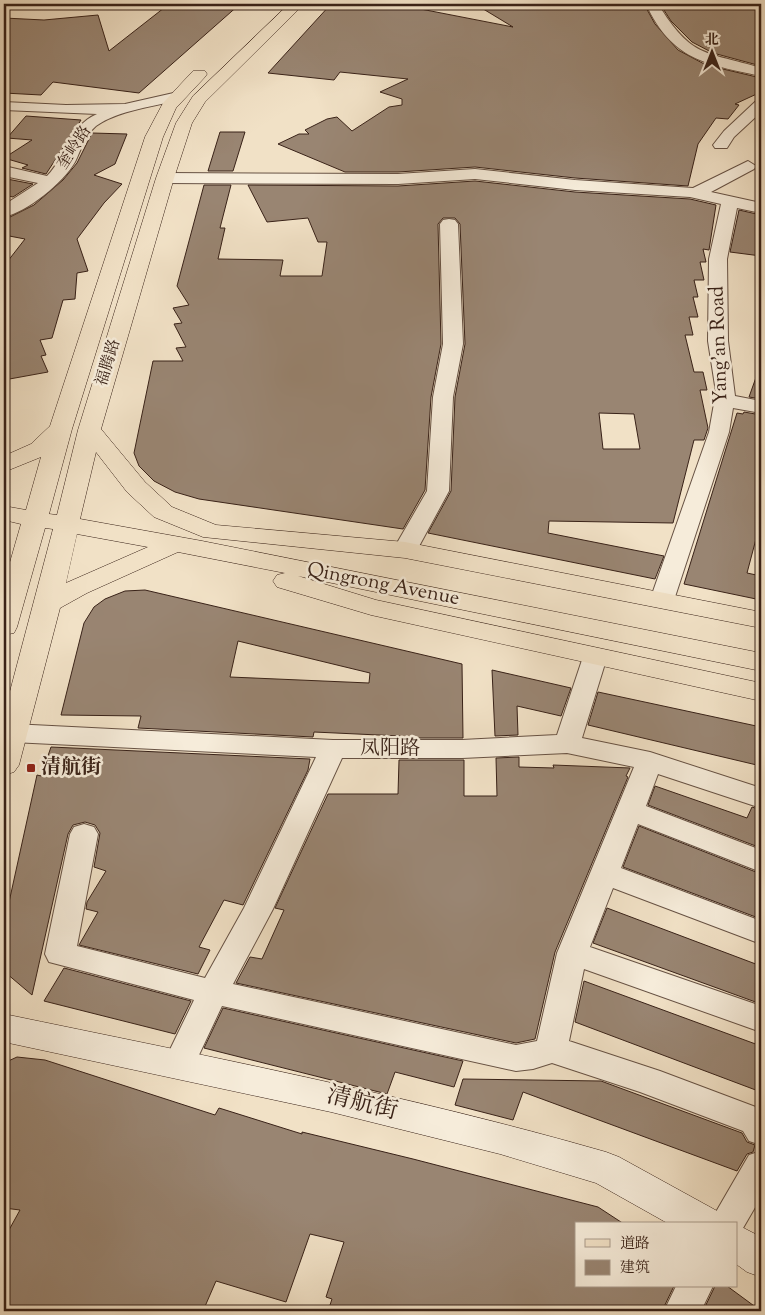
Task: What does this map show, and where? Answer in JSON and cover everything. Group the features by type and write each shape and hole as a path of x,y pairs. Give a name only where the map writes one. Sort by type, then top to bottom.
{"main road":[{"name":"福腾路","path":"7,615 60,429 154,137 168,106 272,4"},
{"name":"福腾路","path":"4,765 48,604 88,430 165,178 192,108 297,4"},
{"path":"4,466 39,449 60,429"},
{"path":"88,430 117,462 136,487 163,512 207,540 218,561 371,607 761,692"},
{"name":"Qingrong Avenue","path":"4,496 37,510 761,644"},
{"name":"Qingrong Avenue","path":"4,513 37,510"},
{"name":"Qingrong Avenue","path":"69,516 176,544 207,540"},
{"path":"207,540 369,545 406,550 761,620"},
{"path":"48,604 78,587 176,544"},
{"name":"Qingrong Avenue","path":"375,574 761,662"},
{"path":"4,578 7,615"}],"street":[{"path":"652,4 671,34 684,47 706,57 761,72"},
{"path":"4,106 66,110 124,109 178,96"},
{"path":"722,145 729,134 761,104"},
{"name":"奎岭路","path":"4,212 58,174 73,152 84,130 92,122 124,109"},
{"path":"696,193 748,166"},
{"path":"4,171 49,181"},
{"path":"165,178 398,180 475,174 575,186 658,189 696,193 761,208"},
{"name":"Yang'an Road","path":"662,600 719,432 726,392 718,341 718,259 730,200"},
{"path":"406,550 438,492 443,397 453,344 449,224"},
{"path":"724,400 761,407"},
{"path":"567,744 595,657"},
{"name":"凤阳路","path":"12,733 333,749 462,749 567,744 650,761 761,798"},
{"path":"179,1064 213,992 258,909 333,749"},
{"path":"551,1049 572,954 650,761"},
{"path":"629,810 761,861"},
{"path":"84,834 60,954 213,992 516,1058 534,1056 551,1049 648,1081 755,1122 761,1131"},
{"path":"605,873 761,933"},
{"path":"572,954 761,1019"},
{"name":"清航街","path":"4,1028 332,1097 500,1138 606,1169 701,1222"},
{"path":"728,1222 761,1166"},
{"path":"738,1243 761,1259"},
{"path":"682,1311 694,1288"}],"building":[{"path":"169,4 240,4 139,93 53,82 41,95 4,93 4,18 44,20 98,15 109,51"},
{"path":"331,4 395,4 513,27 475,4 644,4 655,24 678,50 706,65 761,78 761,92 735,104 739,105 728,119 716,118 698,144 688,186 575,178 475,167 398,172 345,172 278,144 299,134 309,134 305,130 327,119 337,117 352,131 389,107 402,105 402,99 380,92 408,79 340,72 334,80 268,73"},
{"path":"660,4 761,4 761,66 713,53 692,42 671,21"},
{"path":"26,116 81,120 46,174 22,168 28,165 4,158 32,140 7,138"},
{"path":"220,132 245,132 233,171 208,171"},
{"path":"92,133 127,134 115,164 94,175 122,184 104,203 77,239 88,271 77,273 75,299 63,300 52,338 40,340 46,355 41,356 48,372 4,380 4,266 25,239 4,235 4,220 34,205 63,180 77,163"},
{"path":"7,179 33,184 13,197 4,195 4,181"},
{"path":"475,181 575,192 690,199 716,205 709,250 703,249 706,262 700,262 704,280 694,280 698,297 693,297 698,317 689,317 693,335 685,335 694,372 703,372 707,390 700,390 708,428 704,440 694,440 673,523 549,521 548,533 664,556 655,579 428,533 451,491 455,397 465,344 460,224 455,218 443,218 438,224 441,344 431,397 425,490 403,529 199,499 175,492 154,481 139,466 134,453 153,361 183,361 176,348 186,347 174,324 182,323 173,308 189,305 177,286 204,185 231,185 220,228 225,228 218,259 283,260 280,276 322,276 327,242 318,242 308,218 267,222 248,185 398,186","holes":["599,413 634,414 640,449 603,449"]},
{"path":"739,210 761,215 761,256 730,252"},
{"path":"759,369 761,370 761,399 749,397"},
{"path":"744,412 761,415 761,520 747,573 761,576 761,600 684,584 737,413 743,414"},
{"path":"145,590 462,664 463,738 400,738 400,736 314,732 313,737 138,728 141,716 61,715 84,623 94,607 105,599 125,591","holes":["238,641 370,673 369,683 230,677"]},
{"path":"492,670 571,688 561,716 517,706 518,735 495,736"},
{"path":"598,692 761,727 761,766 588,725"},
{"path":"51,747 310,759 308,770 243,905 224,900 199,947 210,950 198,974 79,945 98,912 86,909 87,902 106,871 94,867 100,833 95,825 85,822 73,825 68,834 32,995 6,973 4,968 4,925 37,775 41,776"},
{"path":"519,757 519,767 554,768 553,765 630,768 626,776 628,777 555,952 535,1039 516,1043 236,983 250,957 262,959 284,910 275,908 328,794 398,794 399,760 464,760 464,796 497,796 496,758"},
{"path":"655,786 747,818 752,807 761,810 761,848 648,805"},
{"path":"639,826 761,874 761,919 623,867"},
{"path":"607,908 761,966 761,1004 593,943"},
{"path":"64,968 191,1001 175,1034 44,1001"},
{"path":"584,981 761,1046 761,1092 575,1022"},
{"path":"223,1008 463,1061 454,1087 395,1072 387,1094 204,1048"},
{"path":"17,1057 45,1060 215,1115 219,1108 302,1134 302,1132 413,1159 598,1207 621,1222 575,1222 575,1288 673,1288 662,1311 328,1311 332,1299 326,1297 344,1242 310,1234 286,1302 216,1281 203,1311 4,1311 4,1239 20,1210 4,1208 4,1063"},
{"path":"463,1079 601,1081 742,1133 747,1142 755,1145 753,1152 747,1154 737,1171 523,1092 513,1120 455,1105"},
{"path":"714,1288 730,1288 761,1311 703,1311"}],"place":[{"name":"清航街","path":"31,768"}]}
